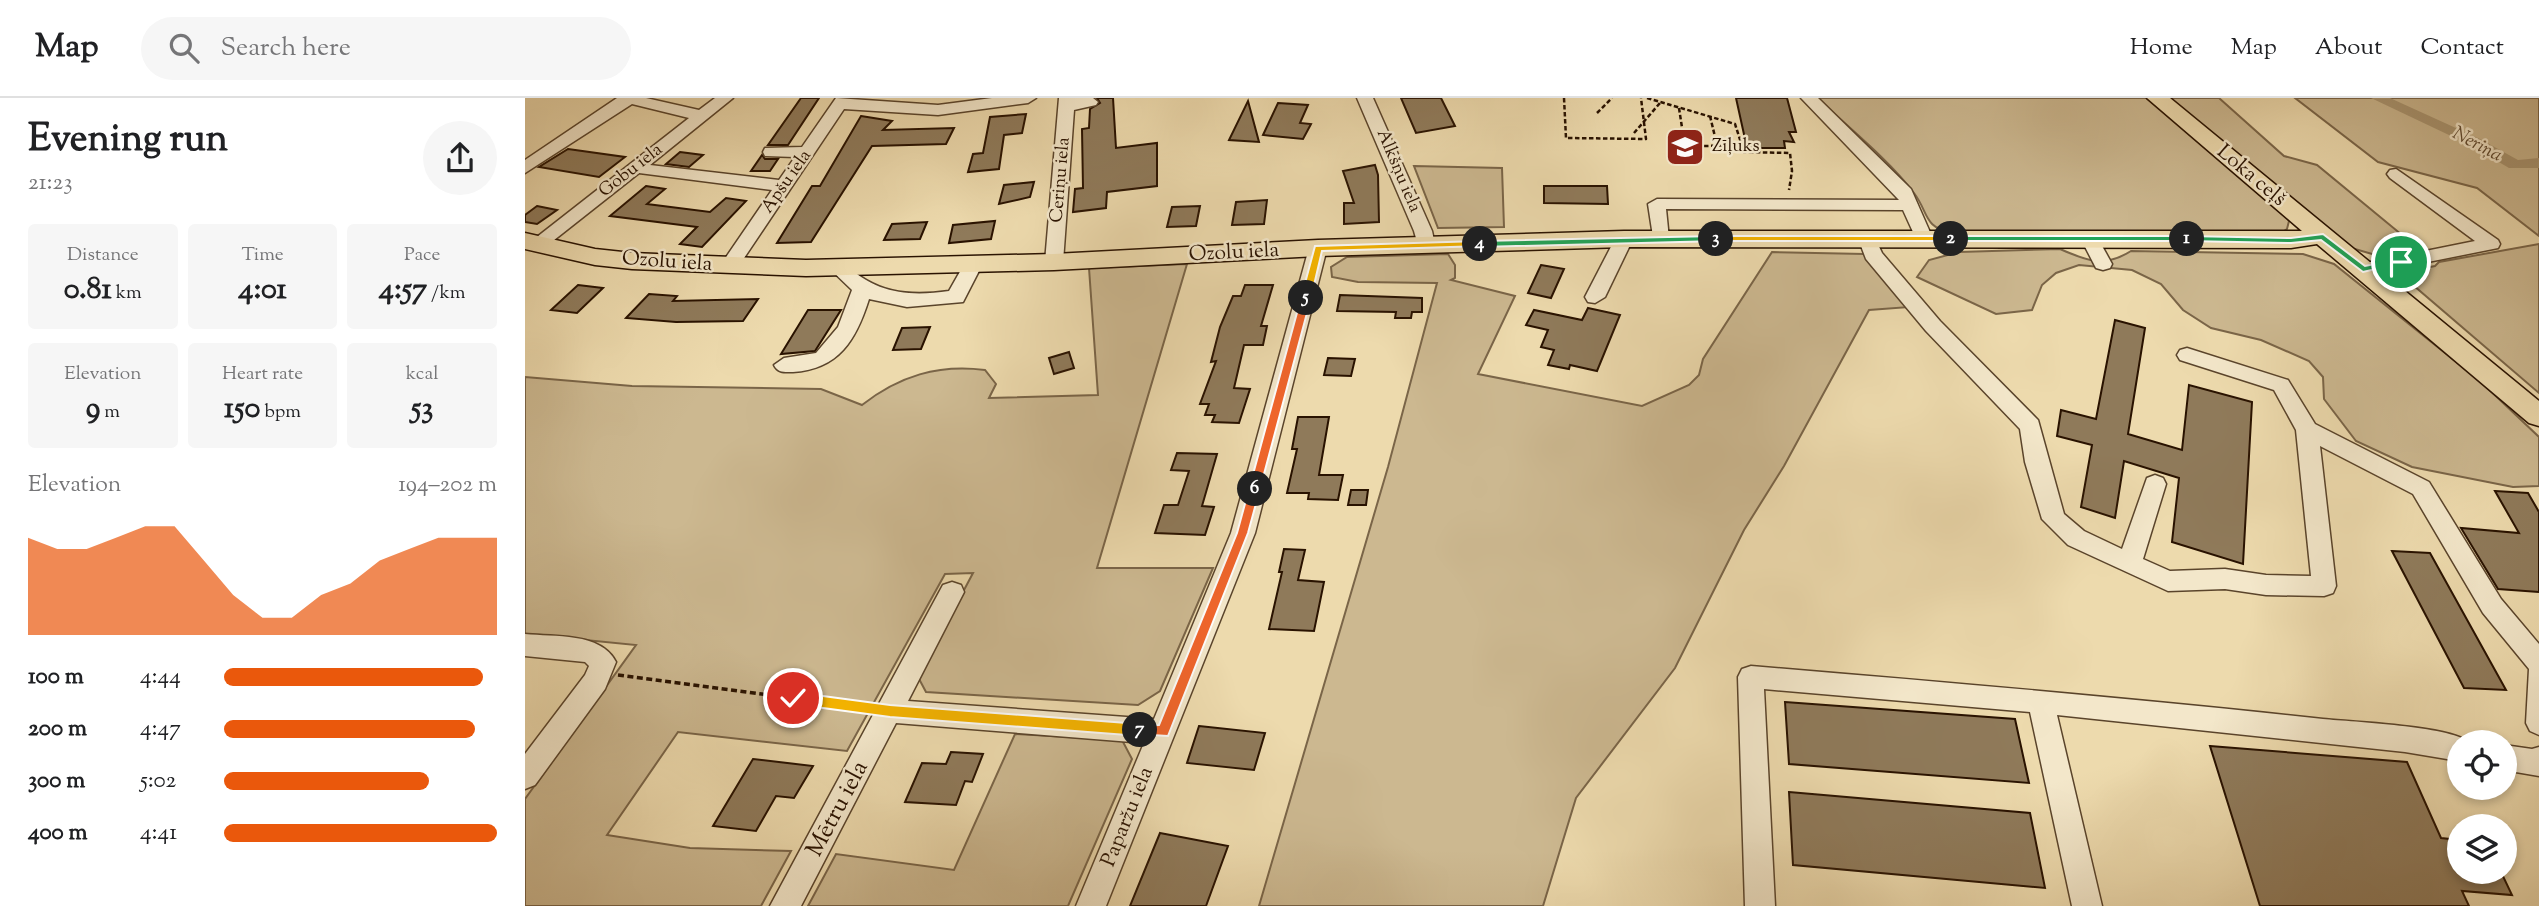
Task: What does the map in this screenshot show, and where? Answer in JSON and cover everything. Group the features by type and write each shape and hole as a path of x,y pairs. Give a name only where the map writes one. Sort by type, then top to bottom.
{"main road":[{"name":"Loka ceļš","path":"2157,98 2539,416"},
{"name":"Ozolu iela","path":"531,242 595,257 729,266 837,267 973,265 1318,248 1624,239 2291,240 2323,236"}],"street":[{"name":"Gobu iela","path":"531,242 636,168 725,98"},
{"path":"842,101 939,110 1028,98"},
{"name":"Alkšņu iela","path":"1365,98 1413,206 1426,245"},
{"path":"1809,98 1905,193 1924,239"},
{"path":"525,169 628,99 702,116"},
{"name":"Apšu iela","path":"729,266 842,101"},
{"path":"1067,102 1090,102"},
{"name":"Ceriņu iela","path":"1054,262 1067,102"},
{"path":"771,152 808,152"},
{"path":"636,168 785,186"},
{"path":"2363,269 2491,244 2396,174"},
{"path":"1660,239 1657,204 1909,205"},
{"path":"1867,238 1873,255 1933,326 2030,426 2036,462 2054,519 2075,538 2168,581 2225,579 2266,585 2323,586 2307,430 2281,385 2187,355"},
{"path":"1595,297 1624,239"},
{"path":"2090,239 2103,264"},
{"name":"Paparžu iela","path":"1091,906 1243,533 1318,248"},
{"path":"837,267 862,290 908,301 956,297 973,265"},
{"path":"785,365 808,363 824,357 836,346 850,322 862,290"},
{"path":"2307,430 2421,488 2492,606 2539,663"},
{"path":"2130,562 2155,484"},
{"name":"Mētru iela","path":"785,906 952,592"},
{"path":"525,645 591,652 603,662 600,672 525,776"},
{"path":"2539,675 2539,723"},
{"path":"1760,906 1751,677 2040,700 2391,738 2447,747"},
{"path":"2040,700 2087,906"},
{"path":"890,711 1163,732"},
{"path":"2517,759 2539,762"}],"path":[{"path":"1564,98 1566,138 1647,139 1641,98"},
{"path":"1597,113 1612,98"},
{"path":"1647,98 1735,124 1744,152 1790,153 1792,172 1789,192"},
{"path":"1635,133 1661,102"},
{"path":"1679,108 1685,147"},
{"path":"1710,117 1717,146"},
{"path":"1668,147 1742,145"},
{"path":"600,672 890,711"}],"shaded area":[{"path":"1817,98 2147,98 2282,210 2289,221 2287,229 2278,235 1952,233 1931,223 1919,200 1904,181 1881,156"},
{"path":"2169,98 2219,98 2284,156 2317,165 2413,244 2417,254 2386,258 2348,247"},
{"path":"2295,98 2375,98 2472,141 2514,166 2539,165 2539,236 2477,188 2378,162"},
{"path":"2380,98 2539,98 2539,161 2513,161 2477,141"},
{"path":"1414,166 1502,168 1504,227 1438,228"},
{"path":"2539,244 2539,393 2399,273 2435,266 2439,262"},
{"path":"2060,249 2095,261 2112,260 2131,251 2303,254 2334,264 2480,381 2539,437 2539,486 2513,487 2412,467 2356,441 2324,399 2323,377 2309,361 2261,340 2211,328 2183,310 2161,284 2132,270 2079,265 2056,273 2042,285 2032,310 1996,314 1917,277 1929,260 1959,252"},
{"path":"1772,252 1865,254 1910,307 1869,310 1784,466 1744,530 1675,668 1576,798 1543,906 1259,906 1388,467 1437,283 1358,282 1332,277 1331,267 1347,257 1448,254 1455,265 1455,278 1451,280 1515,296 1478,374 1642,406 1689,385 1699,375 1703,359"},
{"path":"1187,264 1097,568 1213,568 1160,691 1138,705 926,692 918,677 973,573 945,574 847,751 678,732 607,835 690,848 791,851 761,906 525,906 525,799 636,645 525,634 525,377 632,386 821,389 862,405 890,386 920,374 968,369 985,370 996,384 989,398 1098,395 1089,268"},
{"path":"1015,734 1122,740 1132,759 1068,906 808,906 836,854 954,870"}],"building":[{"path":"801,98 819,98 788,145 768,145"},
{"path":"1097,98 1113,98 1116,148 1157,143 1157,186 1107,192 1106,208 1073,212 1075,189 1083,188 1082,129 1089,128 1090,109 1100,103"},
{"path":"1401,98 1441,98 1455,126 1416,133"},
{"path":"1736,98 1787,98 1796,132 1789,132 1794,142 1784,141 1785,148 1747,148"},
{"path":"1248,101 1259,142 1229,140"},
{"path":"1278,103 1308,105 1300,123 1311,124 1303,139 1263,135"},
{"path":"1026,114 1022,133 1004,135 999,169 968,172 973,154 983,153 990,117"},
{"path":"861,116 892,121 883,130 954,128 946,144 872,146 811,242 777,243 812,186 820,186"},
{"path":"568,149 625,157 599,177 539,167"},
{"path":"680,152 703,155 689,167 666,164"},
{"path":"762,155 765,159 778,159 770,171 751,171"},
{"path":"1375,165 1378,175 1379,222 1344,224 1344,203 1354,203 1343,171"},
{"path":"1034,182 1030,197 999,204 1004,185"},
{"path":"646,186 665,189 647,204 710,212 726,198 746,201 702,247 680,244 697,227 610,216"},
{"path":"1544,186 1607,186 1608,204 1544,203"},
{"path":"1267,200 1264,224 1232,225 1236,202"},
{"path":"537,206 557,210 537,224 525,222 525,215"},
{"path":"1200,206 1196,226 1167,227 1172,207"},
{"path":"995,221 991,239 949,243 953,225"},
{"path":"927,222 920,239 884,240 892,224"},
{"path":"1541,265 1564,269 1551,298 1528,293"},
{"path":"578,285 603,288 577,313 551,310"},
{"path":"1245,285 1273,285 1261,326 1267,326 1263,345 1244,345 1234,388 1250,389 1239,423 1212,422 1215,415 1205,415 1209,404 1200,404 1216,361 1211,362 1220,327 1233,296 1241,296"},
{"path":"649,294 677,296 673,301 758,299 743,321 676,322 626,318"},
{"path":"1340,295 1422,298 1422,312 1412,312 1411,318 1395,318 1396,312 1337,311"},
{"path":"1588,308 1620,315 1597,371 1570,365 1569,369 1548,365 1554,350 1541,347 1548,330 1526,325 1534,310 1582,320"},
{"path":"808,310 841,310 815,351 781,354"},
{"path":"2115,320 2145,328 2128,434 2182,450 2189,385 2252,402 2243,564 2172,542 2179,478 2124,461 2115,518 2081,507 2092,445 2057,436 2061,410 2096,419"},
{"path":"930,327 921,349 893,350 902,328"},
{"path":"1069,352 1074,368 1054,374 1049,358"},
{"path":"1328,358 1355,359 1351,376 1324,375"},
{"path":"1298,417 1329,417 1319,475 1343,475 1338,500 1308,499 1309,493 1287,493 1297,449 1292,449"},
{"path":"1177,453 1217,454 1202,506 1214,507 1205,535 1155,533 1164,505 1178,505 1189,471 1171,470"},
{"path":"1351,490 1368,490 1366,505 1348,505"},
{"path":"2495,491 2528,493 2539,512 2539,592 2498,589 2461,528 2519,533"},
{"path":"1284,549 1305,550 1298,580 1324,582 1314,631 1269,629 1282,572 1279,572"},
{"path":"2392,551 2430,553 2506,690 2464,688"},
{"path":"1785,702 2015,719 2029,783 1789,764"},
{"path":"1199,726 1265,733 1254,770 1187,763"},
{"path":"2210,746 2407,762 2441,838 2447,839 2447,884 2507,884 2512,895 2462,891 2469,906 2260,906"},
{"path":"951,752 983,754 972,782 965,781 956,805 905,802 922,763 946,764"},
{"path":"753,759 813,766 794,798 776,796 756,831 713,826"},
{"path":"1789,792 2030,813 2045,888 1793,865"},
{"path":"1160,833 1228,846 1206,906 1130,906"}],"waterway":[{"name":"Neriņa","path":"2378,98 2475,142 2515,165 2539,163"}],"place":[{"name":"Zīļuks","path":"1685,147"}],"route":[{"path":"793,698 890,711 1163,732 1243,533 1318,248 1624,239 2291,240 2323,236 2363,269 2401,262"}]}
